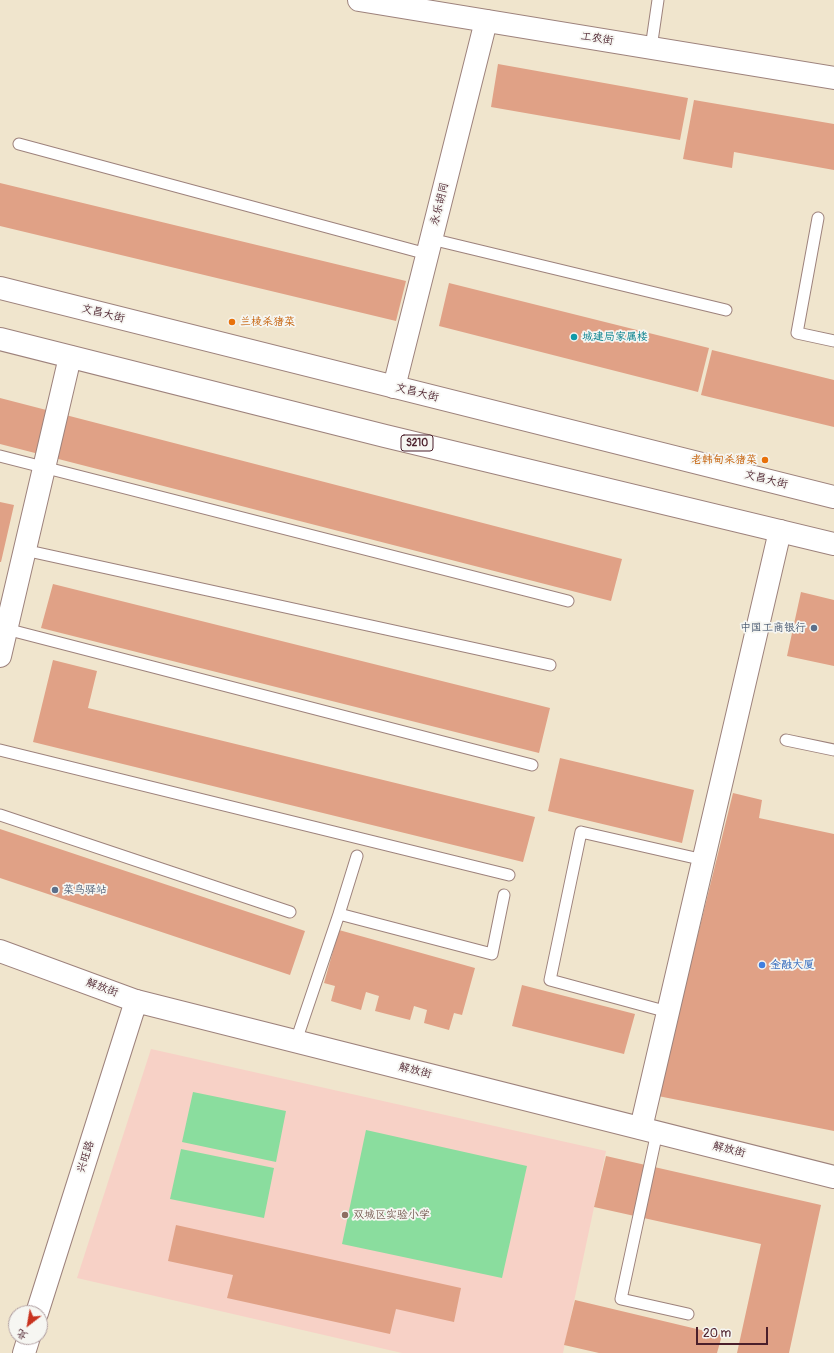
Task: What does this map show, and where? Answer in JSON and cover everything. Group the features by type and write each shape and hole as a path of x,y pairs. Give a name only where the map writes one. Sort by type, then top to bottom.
{"street":[{"name":"工农街","path":"359,0 385,2 486,22 834,78"},
{"name":"永乐胡同","path":"394,387 486,22"},
{"name":"文昌大街","path":"0,288 834,497"},
{"name":"S210","path":"0,339 401,440 834,544"},
{"path":"0,656 70,357"},
{"path":"649,1130 668,1012 780,531"},
{"name":"解放街","path":"0,951 136,1000 834,1177"},
{"name":"兴旺路","path":"40,1305 136,1000"}],"lane":[{"path":"651,48 658,0"},
{"path":"19,144 429,246 726,310"},
{"path":"818,218 797,333 834,341"},
{"path":"0,456 568,600"},
{"path":"24,550 550,665"},
{"path":"6,629 532,765"},
{"path":"786,740 834,750"},
{"path":"0,750 509,875"},
{"path":"0,815 290,912"},
{"path":"668,1012 550,980 581,832 704,860"},
{"path":"296,1041 357,856"},
{"path":"339,914 492,954 504,895"},
{"path":"649,1130 621,1299 688,1314"}],"shaded area":[{"name":"双城区实验小学","path":"151,1049 606,1151 563,1353 402,1353 77,1278"}],"green space":[{"path":"193,1092 286,1111 276,1162 182,1142"},
{"path":"366,1130 527,1166 502,1278 342,1244"},
{"path":"181,1149 274,1168 264,1218 170,1199"}],"building":[{"path":"498,64 688,98 680,140 491,107"},
{"path":"694,100 834,124 834,170 734,152 732,168 683,159"},
{"path":"0,183 406,281 396,321 0,226"},
{"name":"城建局家属楼","path":"449,283 709,348 698,392 439,326"},
{"path":"712,350 834,380 834,427 701,395"},
{"path":"0,398 622,559 611,601 0,444"},
{"path":"0,502 14,505 1,562 0,562"},
{"path":"53,584 550,708 539,753 41,628"},
{"name":"中国工商银行","path":"801,592 834,600 834,666 787,656"},
{"path":"53,660 97,671 88,708 535,817 523,862 33,742"},
{"path":"560,758 694,790 682,843 548,811"},
{"name":"金融大厦","path":"733,793 762,800 759,818 834,834 834,1131 658,1096"},
{"path":"0,829 305,931 290,975 0,878"},
{"path":"339,930 475,968 462,1015 454,1013 449,1030 424,1023 427,1010 414,1006 410,1020 375,1011 379,996 366,992 361,1010 331,1001 335,986 324,983"},
{"path":"522,985 635,1014 624,1054 512,1026"},
{"path":"606,1156 821,1205 789,1353 737,1353 761,1244 594,1207"},
{"path":"176,1225 461,1288 454,1322 396,1309 390,1334 227,1298 233,1275 168,1261"},
{"path":"575,1300 722,1335 717,1353 599,1353 564,1345"}],"place":[{"name":"兰棱杀猪菜","path":"232,322"},
{"name":"城建局家属楼","path":"574,337"},
{"name":"老韩甸杀猪菜","path":"765,460"},
{"name":"中国工商银行","path":"814,628"},
{"name":"菜鸟驿站","path":"55,890"},
{"name":"金融大厦","path":"762,965"},
{"name":"双城区实验小学","path":"345,1215"}]}
